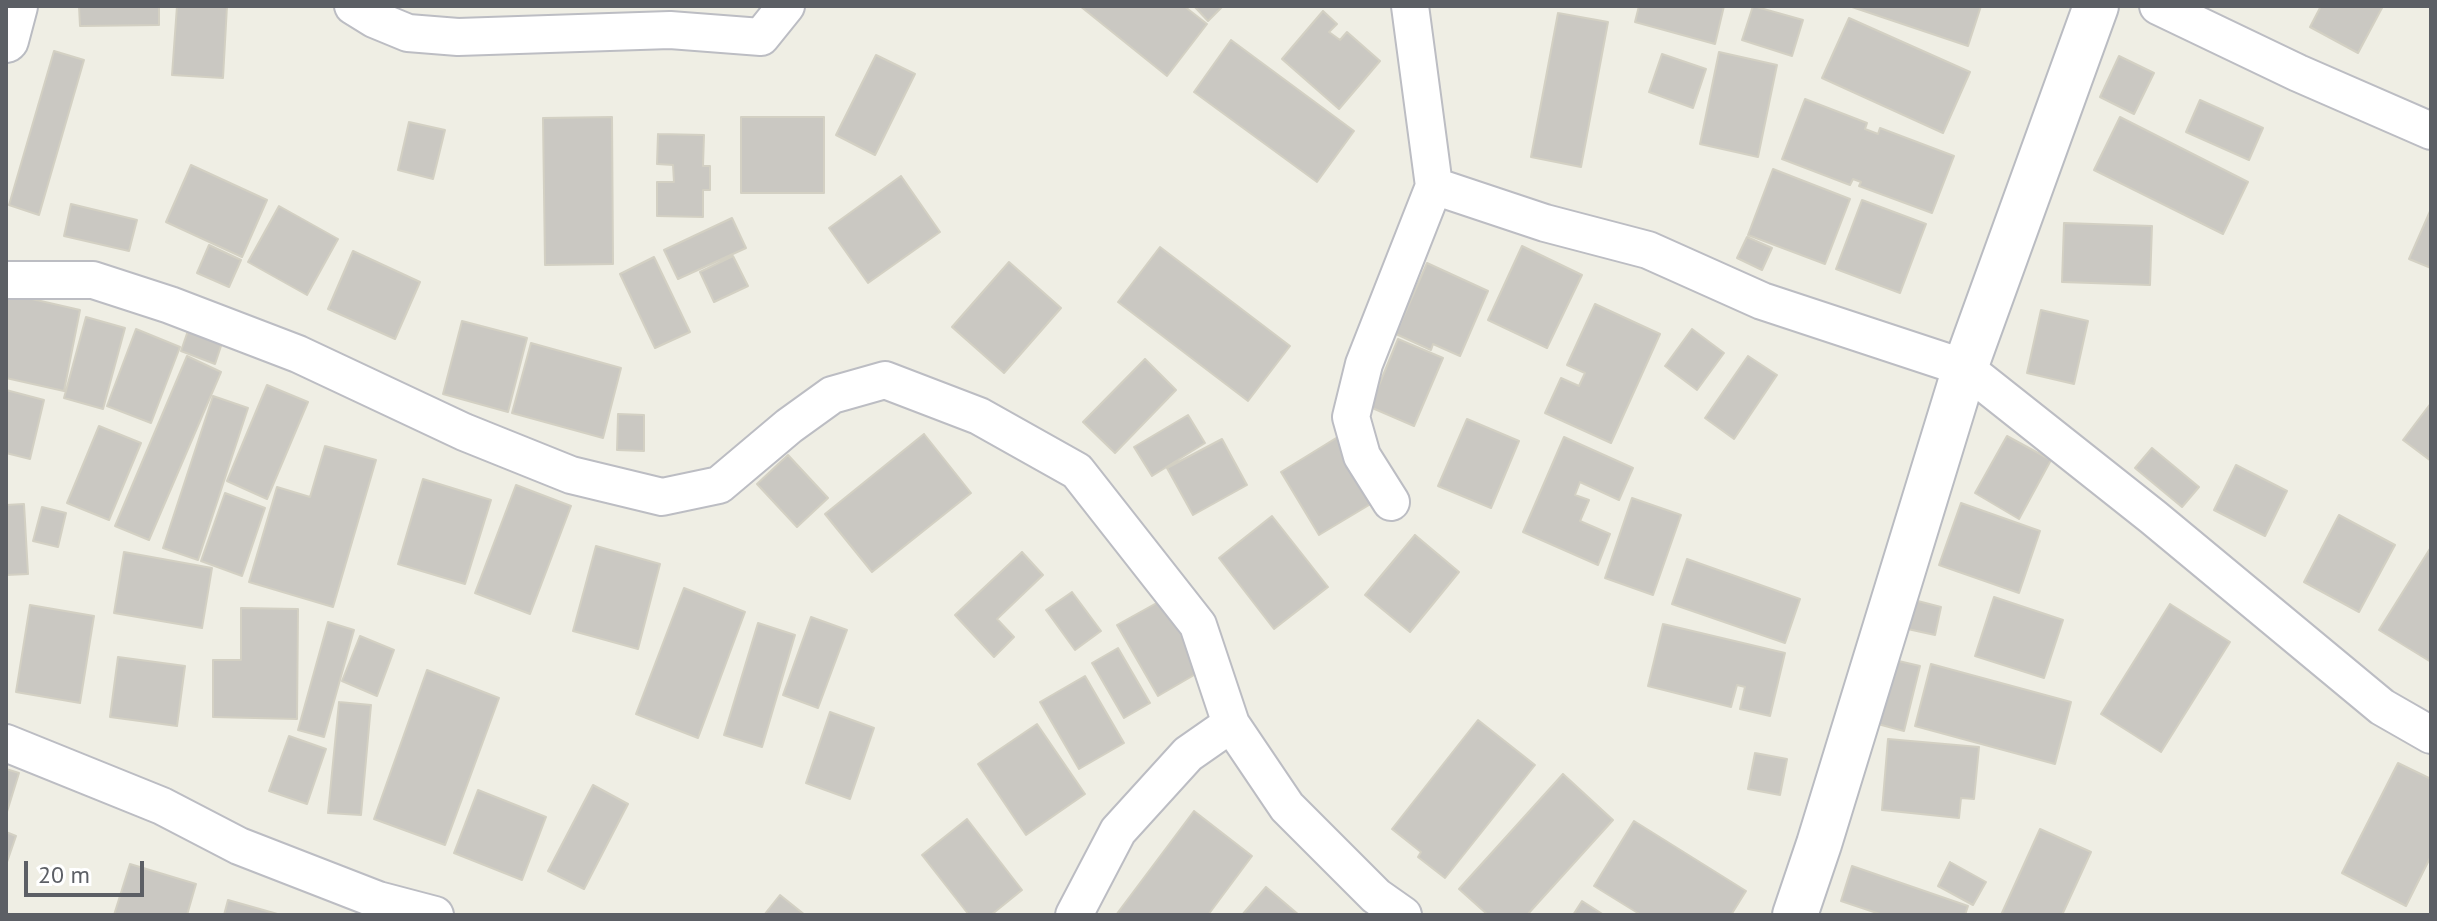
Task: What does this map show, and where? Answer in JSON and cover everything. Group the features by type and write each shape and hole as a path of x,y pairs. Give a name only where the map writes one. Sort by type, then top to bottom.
{"street":[{"path":"6,40 15,6"},
{"path":"353,6 374,19 413,20 458,37 670,30 761,37 786,6"},
{"path":"1391,502 1362,456 1351,417 1364,364 1434,186 1410,6"},
{"path":"1795,915 1965,368 2096,6"},
{"path":"2158,6 2298,73 2431,131"},
{"path":"1434,186 1485,205 1648,250 1762,301 1965,368 2153,517 2382,707 2431,735"},
{"path":"6,280 93,280 170,305 298,354 464,432 571,475 662,497 719,485 789,426 832,395 885,380 979,416 1077,471 1198,625 1231,724 1287,807 1376,896 1403,915"},
{"path":"1074,915 1118,831 1188,754 1231,724"},
{"path":"6,743 162,806 239,846 378,900 435,915"}],"building":[{"path":"79,6 159,6 159,25 80,26"},
{"path":"177,6 227,6 223,78 172,75"},
{"path":"1080,6 1184,6 1207,24 1167,76"},
{"path":"1194,6 1223,6 1208,21"},
{"path":"1639,6 1724,6 1715,44 1635,22"},
{"path":"1753,6 1803,20 1792,56 1742,40"},
{"path":"1849,6 1981,6 1968,46"},
{"path":"2321,6 2383,6 2358,53 2310,27"},
{"path":"1323,11 1337,24 1329,32 1340,40 1347,32 1380,61 1339,109 1282,59"},
{"path":"1558,13 1608,22 1581,167 1531,157"},
{"path":"1849,18 1970,72 1943,133 1822,78"},
{"path":"1231,40 1354,131 1317,182 1194,92"},
{"path":"54,51 84,60 39,215 9,205"},
{"path":"1719,52 1777,65 1758,157 1700,144"},
{"path":"1662,54 1706,69 1693,108 1649,92"},
{"path":"876,55 915,74 875,155 836,135"},
{"path":"2119,56 2154,73 2134,114 2100,97"},
{"path":"1805,99 1867,123 1865,129 1878,134 1880,128 1954,156 1932,213 1859,186 1861,182 1853,179 1850,185 1782,159"},
{"path":"2200,100 2263,128 2249,160 2186,132"},
{"path":"612,117 613,264 545,265 543,118"},
{"path":"741,117 824,117 824,193 741,193"},
{"path":"2120,117 2248,182 2223,234 2094,170"},
{"path":"409,122 445,130 433,179 398,170"},
{"path":"658,134 704,135 703,166 710,166 710,190 703,190 703,217 657,216 657,182 674,182 673,165 657,164"},
{"path":"191,165 267,200 242,257 166,222"},
{"path":"1773,169 1850,199 1825,264 1748,235"},
{"path":"901,176 940,232 868,283 829,228"},
{"path":"1862,200 1926,224 1900,293 1836,269"},
{"path":"71,204 137,220 129,251 64,236"},
{"path":"279,206 338,239 307,295 248,262"},
{"path":"2431,209 2431,268 2409,259"},
{"path":"732,218 746,248 678,279 664,250"},
{"path":"2064,223 2152,226 2150,285 2062,282"},
{"path":"1747,237 1772,248 1762,270 1737,258"},
{"path":"209,245 241,260 229,287 197,273"},
{"path":"1522,246 1582,275 1547,348 1488,320"},
{"path":"1160,247 1290,346 1248,401 1118,302"},
{"path":"353,251 420,282 395,339 328,309"},
{"path":"733,256 748,286 714,302 700,272"},
{"path":"654,257 690,332 655,348 620,274"},
{"path":"1009,262 1061,308 1004,373 952,327"},
{"path":"1427,263 1488,291 1460,356 1433,344 1431,350 1396,334"},
{"path":"6,293 80,310 64,391 6,378"},
{"path":"1595,304 1660,334 1611,443 1545,413 1561,378 1579,386 1585,373 1567,365"},
{"path":"2041,310 2088,321 2074,384 2027,373"},
{"path":"86,317 125,328 103,409 64,398"},
{"path":"192,319 226,331 215,364 181,351"},
{"path":"462,321 527,338 508,412 443,394"},
{"path":"136,329 180,347 151,423 107,406"},
{"path":"1692,329 1724,353 1697,390 1665,366"},
{"path":"1398,339 1443,358 1414,426 1370,407"},
{"path":"531,343 621,368 603,438 512,413"},
{"path":"187,356 221,372 149,540 115,526"},
{"path":"1748,356 1777,375 1734,439 1705,418"},
{"path":"1145,359 1176,390 1115,453 1083,422"},
{"path":"267,385 308,402 267,499 227,481"},
{"path":"6,390 44,400 30,459 6,453"},
{"path":"213,396 248,408 198,560 163,548"},
{"path":"2431,403 2431,461 2403,440"},
{"path":"618,414 644,415 644,451 617,450"},
{"path":"1188,415 1205,443 1152,476 1134,447"},
{"path":"1467,419 1519,441 1491,508 1438,486"},
{"path":"99,426 141,443 109,520 67,503"},
{"path":"924,434 971,493 872,572 825,514"},
{"path":"1341,435 1379,499 1319,535 1281,472"},
{"path":"2007,436 2051,460 2019,519 1975,493"},
{"path":"1564,437 1633,468 1619,500 1580,482 1575,495 1589,500 1580,521 1610,534 1598,565 1523,532"},
{"path":"1222,439 1247,485 1193,515 1167,468"},
{"path":"325,446 376,460 333,607 249,582 277,487 310,497"},
{"path":"2152,448 2199,487 2182,507 2135,468"},
{"path":"788,455 828,498 797,527 757,484"},
{"path":"2236,465 2287,491 2265,536 2214,510"},
{"path":"423,479 491,500 465,584 398,564"},
{"path":"516,485 571,506 530,614 475,593"},
{"path":"225,493 265,508 242,576 201,561"},
{"path":"1632,498 1681,515 1653,595 1605,578"},
{"path":"1961,503 2040,531 2019,593 1939,565"},
{"path":"24,504 28,574 6,575 6,505"},
{"path":"42,507 66,513 58,547 33,541"},
{"path":"2339,515 2395,545 2359,612 2304,582"},
{"path":"1272,516 1328,587 1274,629 1219,558"},
{"path":"1415,535 1459,572 1410,632 1365,595"},
{"path":"596,546 660,564 638,649 573,631"},
{"path":"2431,547 2431,662 2379,630"},
{"path":"124,552 212,568 202,628 114,613"},
{"path":"1022,552 1043,575 997,619 1014,637 994,657 955,615"},
{"path":"1687,559 1800,599 1785,643 1672,604"},
{"path":"684,588 745,612 698,738 636,714"},
{"path":"1072,592 1101,631 1075,650 1046,610"},
{"path":"1994,597 2063,620 2044,678 1975,656"},
{"path":"1910,599 1941,607 1935,635 1903,628"},
{"path":"1162,600 1201,671 1158,696 1117,625"},
{"path":"2170,604 2230,642 2161,752 2101,714"},
{"path":"30,605 94,616 80,703 16,692"},
{"path":"241,608 298,609 297,719 213,717 213,660 241,660"},
{"path":"811,617 847,630 818,708 783,695"},
{"path":"328,622 354,630 324,737 298,730"},
{"path":"758,623 795,635 762,747 724,735"},
{"path":"1663,624 1785,653 1770,716 1740,709 1745,687 1737,685 1731,707 1648,686"},
{"path":"360,636 394,650 377,696 342,681"},
{"path":"1118,648 1150,703 1124,718 1092,663"},
{"path":"118,657 185,666 177,726 110,717"},
{"path":"1890,659 1920,666 1904,731 1874,723"},
{"path":"1931,664 2071,702 2055,764 1915,726"},
{"path":"427,670 499,698 445,845 374,819"},
{"path":"1085,676 1124,743 1079,769 1040,702"},
{"path":"339,702 371,705 361,815 328,813"},
{"path":"830,712 874,728 850,799 806,783"},
{"path":"1478,720 1535,765 1445,878 1418,857 1421,852 1392,829"},
{"path":"1037,724 1085,794 1026,835 978,764"},
{"path":"289,736 326,749 307,804 269,791"},
{"path":"1888,739 1979,747 1974,799 1961,798 1959,818 1882,810"},
{"path":"1755,753 1787,759 1780,795 1748,789"},
{"path":"2398,763 2431,779 2431,856 2406,906 2342,873"},
{"path":"6,769 19,773 6,815"},
{"path":"1563,774 1613,820 1527,915 1488,915 1459,889"},
{"path":"593,785 628,804 584,889 548,871"},
{"path":"478,790 546,817 522,880 454,853"},
{"path":"1194,811 1252,856 1208,915 1116,915"},
{"path":"967,819 1022,890 991,915 969,915 922,855"},
{"path":"1634,821 1746,891 1731,915 1641,915 1594,886"},
{"path":"2040,829 2091,852 2062,915 2001,915"},
{"path":"6,832 16,836 6,865"},
{"path":"1950,862 1986,882 1973,905 1938,886"},
{"path":"130,864 196,884 187,915 114,915"},
{"path":"1852,866 1968,906 1965,915 1883,915 1841,901"},
{"path":"1266,887 1299,915 1242,915"},
{"path":"780,895 805,915 764,915"},
{"path":"228,900 281,915 224,915"},
{"path":"1582,901 1604,915 1573,915"}]}
